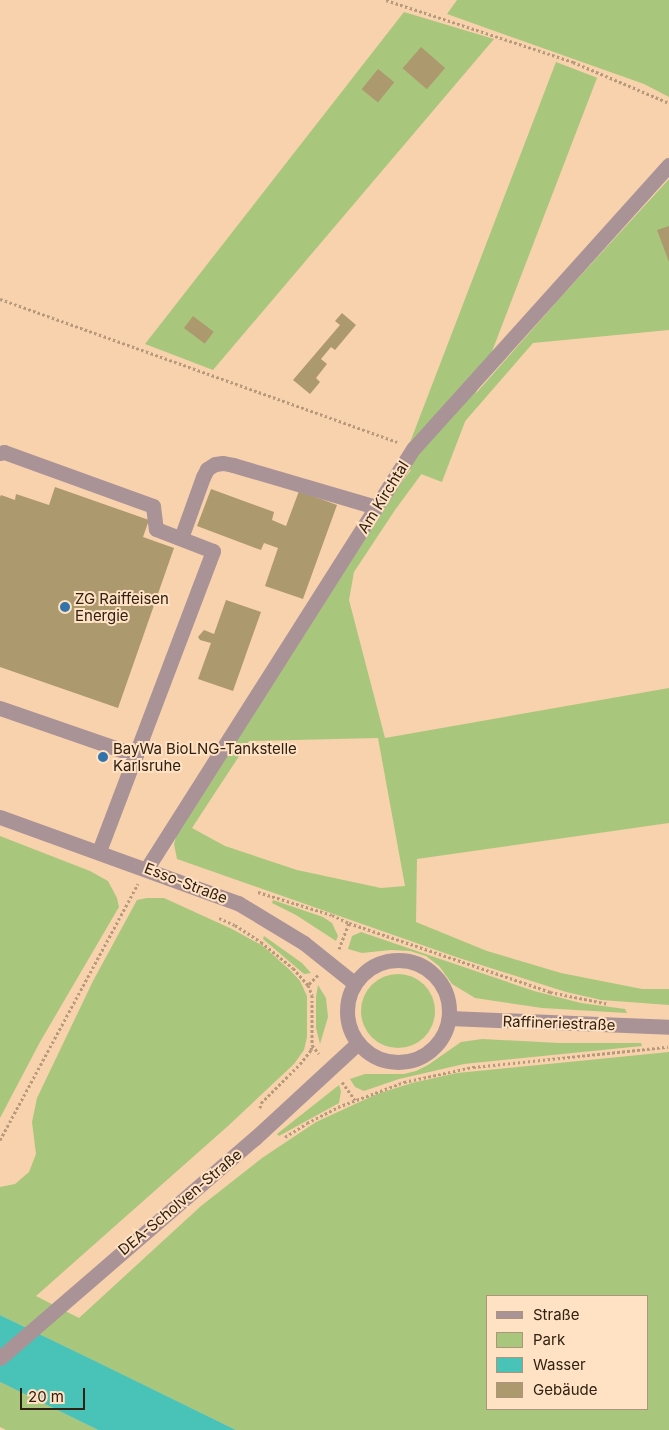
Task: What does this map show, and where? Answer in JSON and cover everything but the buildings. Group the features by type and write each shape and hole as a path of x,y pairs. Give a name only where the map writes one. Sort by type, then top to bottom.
{"street":[{"name":"Am Kirchtal","path":"147,868 414,448 669,165"},
{"path":"0,453 4,452 153,506 156,529 213,551 100,851"},
{"path":"181,538 207,469 223,462 376,507"},
{"path":"0,708 136,755"},
{"name":"Esso-Straße","path":"0,817 147,868 255,911 330,962 354,983"},
{"path":"398,959 415,962 431,971 442,984 448,1001 449,1018 444,1035 434,1048 420,1058 403,1063 386,1062 370,1055 358,1044 348,1024 346,1003 354,983 366,970 381,962 398,959"},
{"name":"Raffineriestraße","path":"449,1018 669,1026"},
{"name":"DEA-Scholven-Straße","path":"0,1358 255,1138 358,1044"}],"path":[{"path":"386,0 573,62 669,103"},
{"path":"0,299 414,448"},
{"path":"0,1140 147,868"},
{"path":"253,890 332,915 349,923 550,992 618,1006"},
{"path":"211,914 235,925 261,942 293,968 308,985 312,996 312,1045 355,1100"},
{"path":"308,985 330,962 341,946 349,923"},
{"path":"255,1138 282,1140 307,1123 355,1100 404,1082 473,1067 669,1047"}],"green space":[{"path":"457,0 669,0 669,97 644,84 447,14"},
{"path":"404,12 494,39 213,370 145,344"},
{"path":"556,62 597,78 442,482 401,466"},
{"path":"669,179 669,330 533,343 434,457 395,510 354,572 349,600 385,738 669,688 669,823 417,859 416,922 487,951 561,973 642,989 669,989 669,1005 601,1000 566,992 456,957 177,859 174,844 176,837 398,487 426,450 560,298","holes":["378,738 405,886 381,888 297,870 225,846 192,828 249,741"]},
{"path":"0,836 90,871 108,881 117,898 119,907 40,1042 0,1118"},
{"path":"164,898 232,929 263,946 291,971 300,981 307,996 307,1037 304,1050 294,1064 228,1126 36,1296 79,1318 201,1206 262,1158 316,1122 377,1094 412,1083 457,1073 669,1052 669,1430 236,1430 0,1315 0,1187 15,1184 29,1172 36,1154 32,1122 37,1098 93,981 137,900"},
{"path":"273,900 323,917 332,923 338,936 336,941 296,915 272,903"},
{"path":"361,932 534,991 581,1003 625,1009 627,1013 542,1008 475,998 452,984 439,966 426,956 410,951 391,950 362,953 348,949 352,936"},
{"path":"264,936 302,963 311,973 304,974 263,939"},
{"path":"398,974 412,977 424,985 432,997 435,1011 432,1025 424,1037 412,1045 398,1048 384,1045 372,1037 364,1025 361,1011 364,997 372,985 384,977"},
{"path":"318,985 326,998 328,1017 320,1044 316,1028"},
{"path":"482,1039 559,1043 641,1043 642,1046 464,1064 399,1079 364,1091 355,1087 350,1079 365,1074 404,1074 416,1071 461,1042"},
{"path":"339,1085 341,1091 339,1103 279,1136 277,1134"},
{"path":"0,1382 98,1430 6,1430 0,1427"}],"water":[{"path":"0,1315 236,1430 98,1430 0,1382"}],"place":[{"name":"ZG Raiffeisen Energie","path":"65,607"},
{"name":"BayWa BioLNG-Tankstelle Karlsruhe","path":"103,757"}]}
